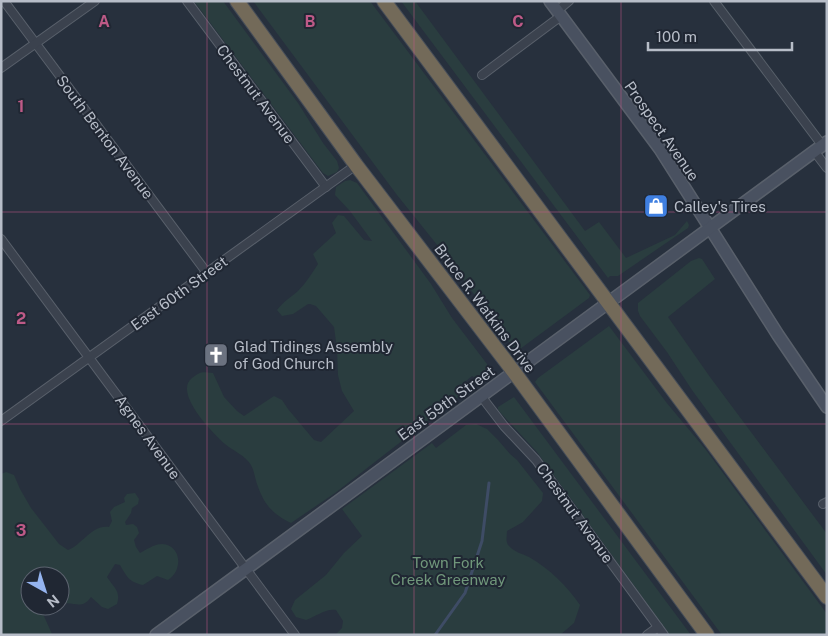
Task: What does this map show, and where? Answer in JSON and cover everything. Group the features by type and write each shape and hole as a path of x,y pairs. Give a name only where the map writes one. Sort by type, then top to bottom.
{"highway":[{"name":"Bruce R. Watkins Drive","path":"237,1 356,165 514,372 707,635"},
{"path":"384,1 827,597"}],"street":[{"name":"South Benton Avenue","path":"4,1 207,273"},
{"path":"1,68 95,1"},
{"name":"Chestnut Avenue","path":"187,1 326,187"},
{"path":"482,75 556,9 569,1"},
{"path":"714,1 821,146 827,168"},
{"name":"Prospect Avenue","path":"556,9 660,148 709,228 827,407"},
{"name":"East 59th Street","path":"156,635 821,146"},
{"name":"East 60th Street","path":"1,421 356,165"},
{"name":"Agnes Avenue","path":"1,239 295,635"},
{"name":"Chestnut Avenue","path":"481,396 504,426 536,460 664,635"},
{"path":"648,635 658,627"}],"green space":[{"path":"194,1 223,1 298,103 323,143 337,161 339,168 337,172 328,176 323,173"},
{"path":"253,1 370,1 590,295 589,298 520,349 515,350"},
{"path":"401,1 415,1 585,231 599,222 626,258 675,235 687,221 688,228 618,276 610,276 608,278"},
{"path":"350,180 357,183 431,284 452,318 487,364 488,372 479,380 472,376 461,385 461,395 335,493 291,523 278,516 269,507 257,484 252,467 248,462 225,444 204,422 191,403 187,393 187,385 192,378 200,373 213,373 224,397 244,416 274,396 282,400 314,440 321,442 354,411 342,391 338,375 334,327 316,306 310,304 293,314 282,316 277,310 301,288 318,264 313,254 336,233 332,223 338,215 344,216 364,240 372,241 350,211 335,195 336,187"},
{"path":"699,258 702,259 715,279 668,317 710,377 827,534 827,575 640,316 638,303 691,261"},
{"path":"609,326 666,402 706,450 827,614 827,635 722,635 535,382"},
{"path":"514,397 691,635 670,635 537,452 498,410 498,407"},
{"name":"Town Fork Creek Greenway","path":"476,424 487,429 498,440 517,460 543,493 542,501 523,522 507,531 506,539 513,550 529,557 544,567 570,591 580,605 574,623 560,635 335,635 342,628 343,621 336,610 324,611 306,620 296,617 291,609 295,600 326,575 344,553 362,536 342,509 432,443 436,448 466,425"},
{"path":"6,472 14,475 31,508 59,544 68,550 97,529 109,527 112,521 110,512 114,507 125,502 124,498 127,494 135,493 139,499 138,504 132,508 125,522 126,525 133,524 137,527 139,533 134,540 136,547 140,553 156,545 169,545 177,553 178,565 176,571 168,580 157,576 143,585 131,581 120,565 115,564 107,577 116,590 118,600 117,604 108,609 102,607 91,597 84,604 70,603 70,566 20,566 20,616 44,616 52,634 1,635 1,474"}],"waterway":[{"path":"435,635 465,593 482,541 489,483"}],"place":[{"name":"Calley's Tires","path":"656,206"},
{"name":"Glad Tidings Assembly of God Church","path":"216,355"}]}
